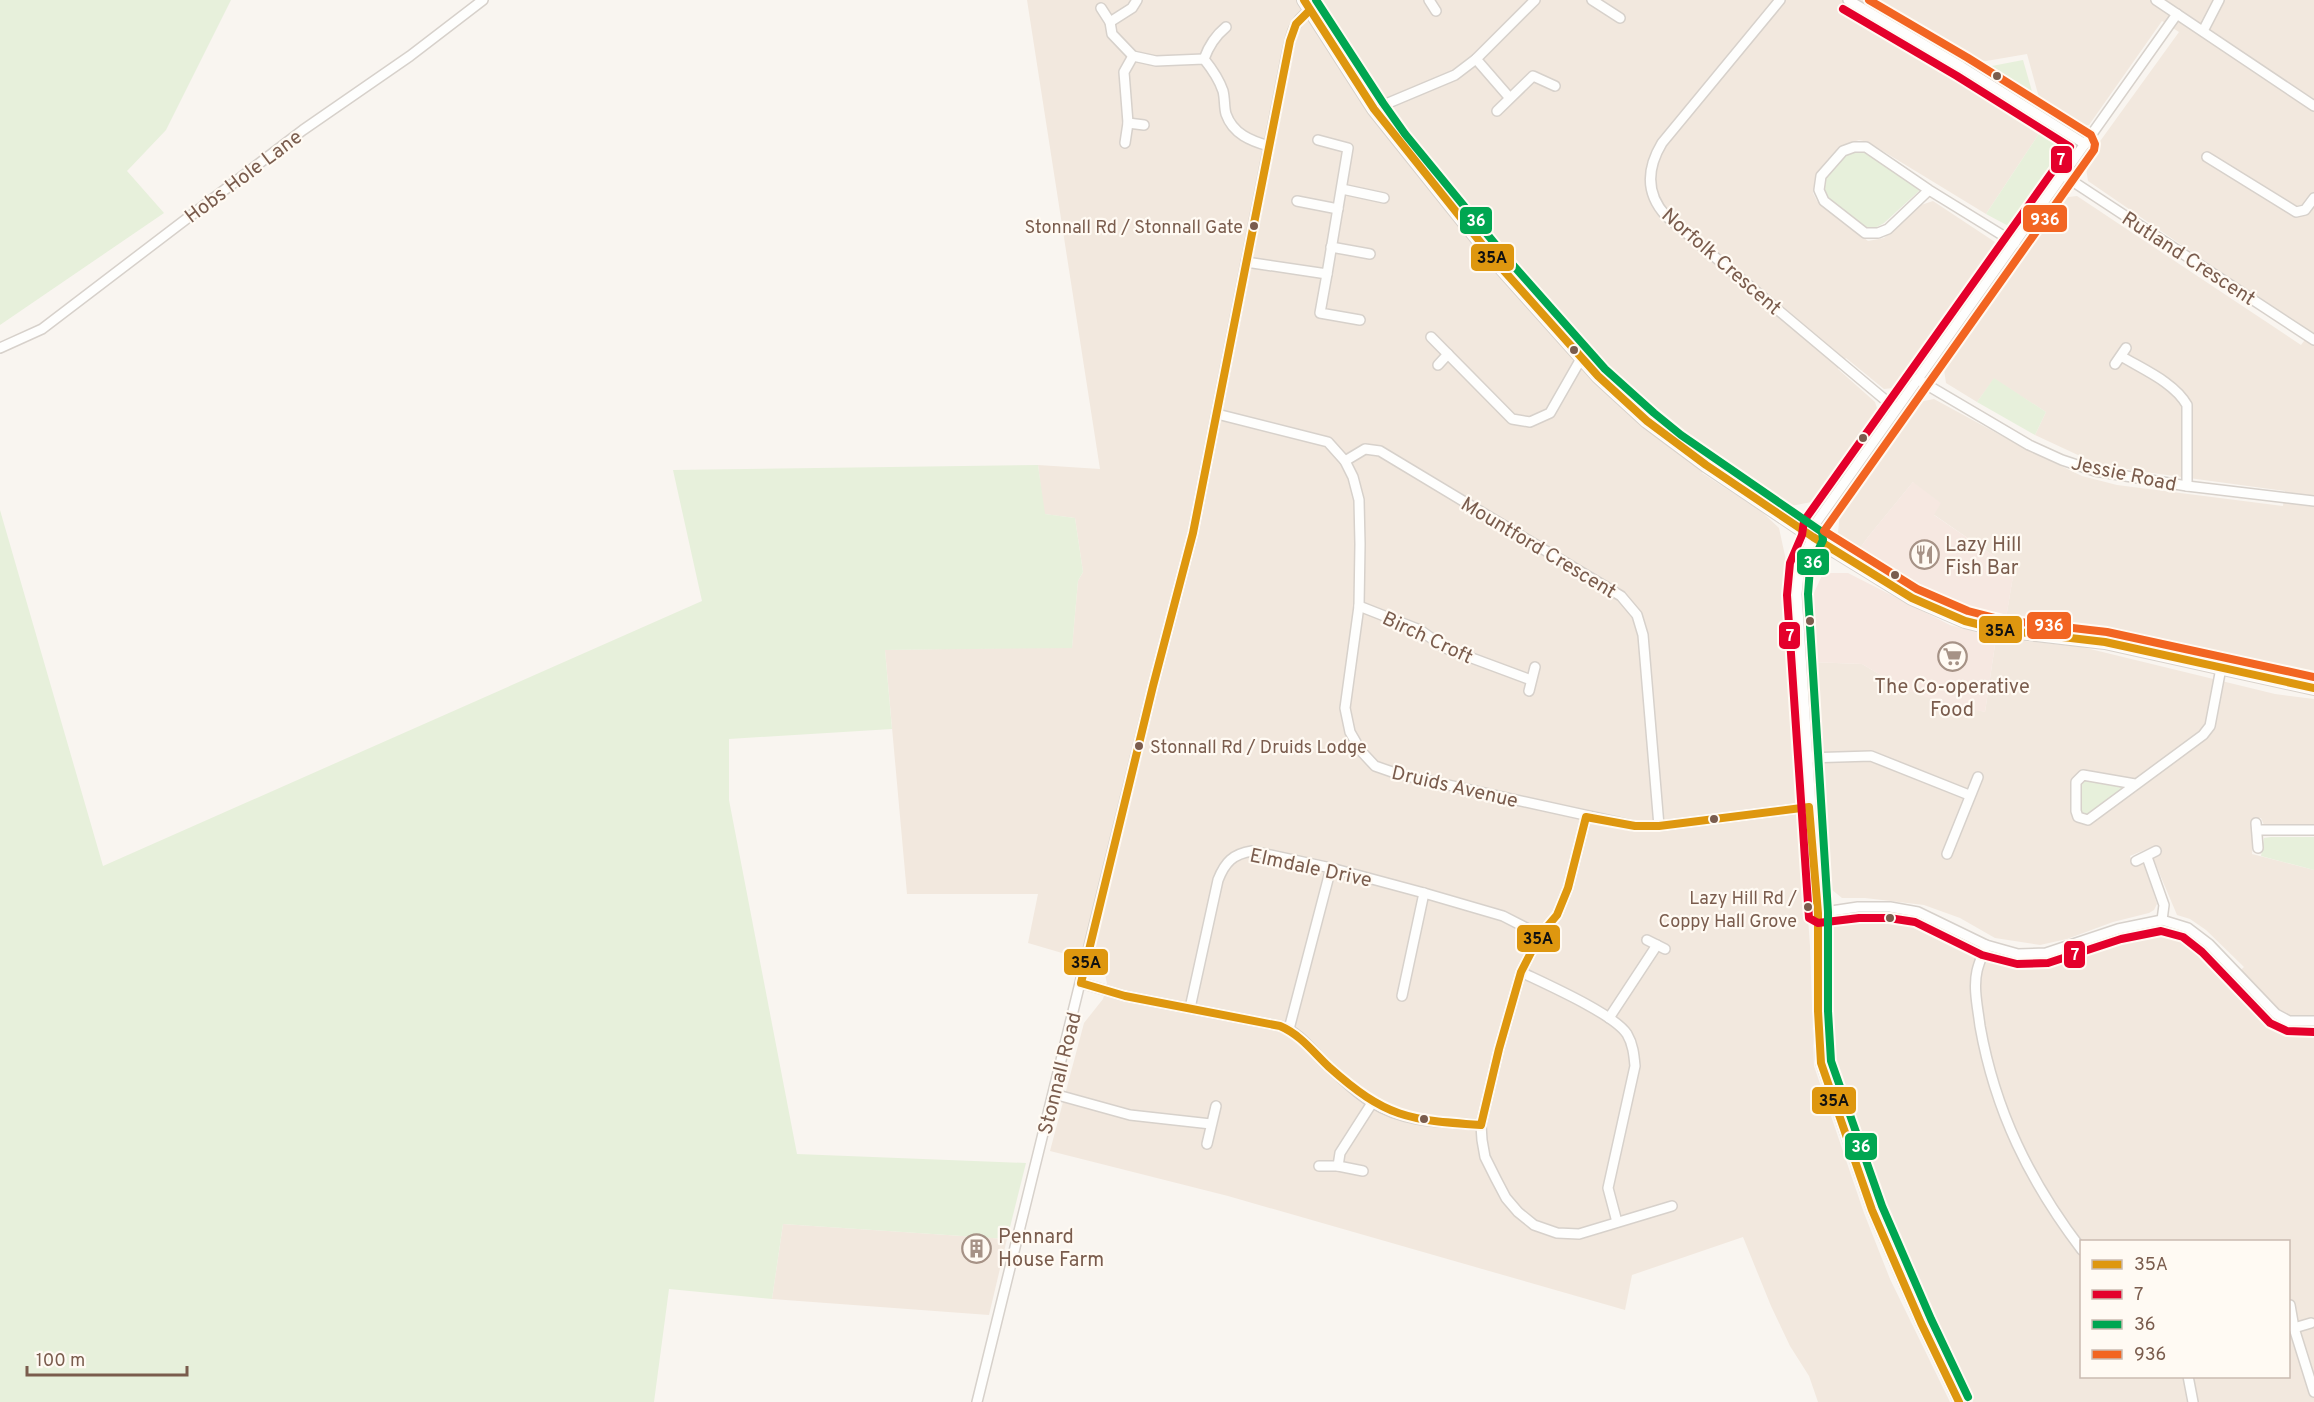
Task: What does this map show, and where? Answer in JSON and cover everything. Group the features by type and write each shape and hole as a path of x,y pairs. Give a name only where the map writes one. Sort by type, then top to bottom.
{"street":[{"name":"Hobs Hole Lane","path":"0,348 42,329 303,130 410,56 483,0"},
{"path":"1110,22 1132,8 1137,0"},
{"path":"1429,0 1436,11"},
{"path":"1374,109 1455,75 1476,59 1535,0"},
{"path":"1592,0 1620,18"},
{"name":"Norfolk Crescent","path":"1780,0 1662,143 1654,157 1649,184 1659,208 1666,216 1896,409"},
{"path":"1848,0 1962,67 2085,144"},
{"path":"2156,0 2314,106"},
{"path":"2203,31 2219,0"},
{"path":"1306,5 1374,109 1497,263 1582,357 1647,421 1706,465 1813,537 1912,598 1965,621 2001,630 2105,642 2314,688"},
{"name":"Stonnall Road","path":"977,1402 1153,686 1193,533 1293,26 1306,5"},
{"path":"1101,8 1110,22 1112,34 1133,56 1156,62 1204,59"},
{"path":"1959,1402 1921,1323 1872,1210 1821,1064 1818,1011 1818,912 1809,807 1797,594 1800,565 1813,537 1813,526 2177,14"},
{"path":"1204,59 1212,41 1226,27"},
{"path":"1125,143 1128,123 1124,72 1133,56"},
{"path":"1204,59 1217,76 1223,92 1226,114 1234,129 1251,141 1269,146"},
{"path":"1476,59 1509,97"},
{"path":"1497,111 1533,76 1555,86"},
{"path":"1128,123 1144,125"},
{"path":"1318,140 1348,148 1320,313 1360,320"},
{"path":"1929,190 1888,229 1878,234 1865,233 1824,201 1819,190 1821,176 1843,151 1854,147 1866,147 1929,190 2015,243"},
{"path":"2207,156 2296,212 2305,210 2314,198"},
{"name":"Rutland Crescent","path":"2063,175 2314,340"},
{"path":"1341,189 1384,198"},
{"path":"1297,201 1338,209"},
{"path":"1332,247 1370,254"},
{"path":"1246,262 1327,274"},
{"path":"1431,338 1512,419 1530,422 1550,413 1582,357"},
{"path":"2115,364 2123,352 2174,389 2187,405 2187,486"},
{"path":"1438,365 1448,354"},
{"name":"Jessie Road","path":"1917,379 2029,445 2062,460 2095,471 2187,486 2314,501"},
{"name":"Druids Avenue","path":"1217,414 1328,442 1345,461 1353,477 1359,500 1359,606 1345,708 1350,732 1361,751 1375,766 1398,774 1635,826 1659,826 1809,807"},
{"name":"Mountford Crescent","path":"1345,461 1365,449 1380,451 1621,596 1637,615 1643,635 1659,826"},
{"name":"Birch Croft","path":"1359,606 1420,630 1445,648 1532,680"},
{"path":"1529,691 1535,667"},
{"path":"2135,784 2083,774 2076,782 2078,817 2088,820 2207,730 2221,668"},
{"path":"1806,758 1871,756 1970,795"},
{"path":"1947,854 1978,777"},
{"path":"1586,817 1568,888 1557,915 1540,934 1521,972 1499,1049 1481,1125 1485,1157 1506,1198 1518,1212 1534,1225 1557,1233 1579,1234 1672,1206"},
{"path":"2258,849 2256,826 2314,830"},
{"name":"Elmdale Drive","path":"1190,1008 1218,880 1223,868 1231,858 1240,853 1252,851 1331,868 1424,893 1503,915 1540,934"},
{"path":"2136,861 2156,851"},
{"path":"2146,856 2164,905 2162,920"},
{"path":"1289,1029 1331,868"},
{"path":"1400,988 1424,893"},
{"path":"1818,912 1858,907 1890,907 1918,912 1986,945 2018,954 2046,953 2118,929 2162,920 2188,928 2209,944 2276,1014 2289,1021 2314,1021"},
{"path":"1609,1018 1661,947 1647,940"},
{"path":"1986,945 1976,973 1976,1002 1996,1097 2025,1161 2057,1217 2080,1247"},
{"path":"1521,972 1609,1018 1626,1033 1633,1049 1635,1066 1608,1188 1617,1222"},
{"path":"1081,983 1125,996 1289,1029 1372,1103 1407,1118 1481,1125"},
{"path":"1054,1094 1130,1115 1211,1124"},
{"path":"1338,1166 1340,1153 1372,1103"},
{"path":"1207,1144 1216,1106"},
{"path":"1319,1166 1338,1166 1363,1171"},
{"path":"2290,1305 2294,1328 2314,1392"},
{"path":"2294,1328 2311,1323"},
{"path":"2188,1378 2193,1402"}],"shaded area":[{"path":"1027,0 2314,0 2314,680 2107,636 2010,622 2006,618 2014,570 1933,514 1913,482 1858,551 1838,533 1840,511 1914,403 1934,399 2026,449 2082,476 2117,485 2283,506 2285,491 2095,463 2035,435 2046,412 1994,379 1977,402 1946,383 1943,363 2060,198 2077,196 2301,345 2310,333 2088,181 2085,162 2179,32 2162,21 2089,125 2072,129 2043,112 2027,54 1969,64 1870,2 1860,18 2042,129 1986,214 1868,142 1859,140 1844,145 1815,179 1813,193 1817,201 1868,241 1884,238 1918,206 1933,201 1998,244 1998,251 1935,344 1902,387 1884,389 1846,358 1838,369 1875,402 1880,417 1822,500 1791,506 1713,458 1702,473 1761,511 1779,528 1787,565 1786,603 1810,946 1814,1066 1864,1213 1890,1279 1950,1402 1818,1402 1809,1376 1790,1346 1771,1306 1743,1237 1632,1275 1625,1310 1228,1196 1050,1151 1084,1023 1103,999 1107,984 1103,965 1028,943 1038,894 907,894 885,650 1072,647 1078,581 1083,572 1075,518 1044,514 1038,465 1100,469"},
{"path":"1913,482 1941,503 1934,515 2014,570 2006,618 1989,616 1930,596 1858,551"},
{"path":"1823,573 1848,573 1950,625 1996,638 1985,712 1946,704 1906,690 1862,664 1810,662 1813,595"},
{"path":"1996,638 2082,647 2275,694 2314,699 2314,825 2264,825 2261,818 2254,819 2252,854 2314,870 2314,1402 1973,1402 1931,1318 1895,1235 1833,1069 1829,926 1836,919 1873,916 1910,919 2000,957 2027,963 2049,964 2160,928 2179,932 2197,945 2230,980 2244,967 2206,930 2190,919 2177,915 2153,858 2158,855 2154,846 2130,856 2134,865 2144,863 2157,904 2154,910 2067,939 2040,945 1995,938 1960,918 1924,905 1865,898 1842,898 1826,885 1810,662 1862,664 1906,690 1985,712"},
{"path":"783,1224 1007,1239 989,1315 772,1299"}],"green space":[{"path":"0,0 231,0 166,130 127,171 164,213 0,325"},
{"path":"2023,60 2038,112 1971,70"},
{"path":"2042,129 2067,143 2071,148 2019,226 2014,229 1986,214"},
{"path":"1865,152 1920,190 1884,223 1875,228 1864,228 1828,200 1824,190 1825,177 1845,155"},
{"path":"1994,378 2046,412 2035,435 1977,402"},
{"path":"1038,465 1045,514 1075,518 1083,572 1078,581 1072,648 885,650 892,729 729,739 729,800 797,1154 1026,1163 1007,1239 783,1224 772,1299 669,1289 654,1402 0,1402 0,510 103,866 702,601 673,470"},
{"path":"2087,779 2121,785 2123,789 2087,816 2080,811 2080,786"},
{"path":"2314,837 2314,870 2261,856 2264,838"}],"transit line":[{"name":"35A","path":"1304,0 1374,109 1497,263 1598,376 1647,421 1706,465 1813,537 1912,598 1965,621 2001,630 2105,642 2314,688"},
{"name":"36","path":"1316,0 1405,134 1505,256 1605,369 1681,435 1822,532 1823,540 1810,568 1808,594 1828,912 1828,1011 1831,1061 1882,1206 1968,1397"},
{"name":"936","path":"1869,0 1968,58 2091,135 2095,144 2094,150 1824,531 1917,589 1968,611 2003,620 2107,632 2314,677"},
{"name":"7","path":"1843,9 1957,76 2070,147 1804,521 1802,535 1790,563 1787,595 1809,918 1818,923 1859,918 1889,918 1915,922 1982,955 2017,964 2048,963 2121,939 2161,931 2183,937 2202,952 2270,1023 2287,1031 2314,1032"},
{"name":"35A","path":"1309,11 1296,24 1290,41 1193,533 1153,686 1081,983 1125,996 1280,1026 1301,1039 1349,1084 1383,1106 1416,1118 1481,1125 1499,1049 1521,972 1540,935 1557,915 1568,888 1586,817 1635,826 1659,826 1809,807 1818,913 1818,1011 1821,1063 1872,1210 1921,1323 1959,1402"}],"place":[{"name":"Stonnall Rd / Stonnall Gate","path":"1254,226"},
{"name":"Lazy Hill Fish Bar","path":"1924,555"},
{"name":"The Co-operative Food","path":"1952,656"},
{"name":"Stonnall Rd / Druids Lodge","path":"1139,746"},
{"name":"Lazy Hill Rd / Coppy Hall Grove","path":"1808,907"},
{"name":"Pennard House Farm","path":"977,1248"}]}
